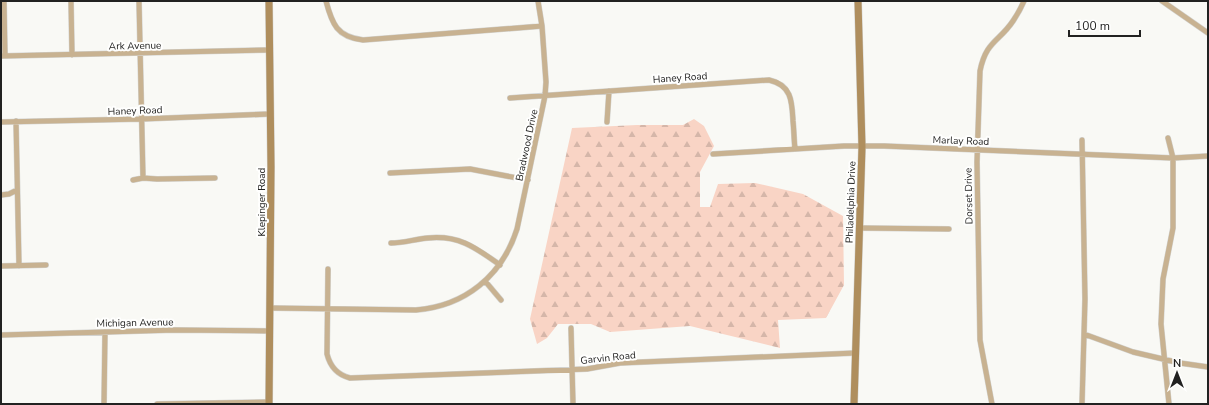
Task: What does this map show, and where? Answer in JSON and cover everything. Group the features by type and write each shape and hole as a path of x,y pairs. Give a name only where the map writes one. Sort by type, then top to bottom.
{"main road":[{"name":"Klepinger Road","path":"269,1 269,403"},
{"name":"Philadelphia Drive","path":"854,404 862,147 858,1"}],"street":[{"path":"3,56 4,1"},
{"path":"71,1 72,55"},
{"path":"139,1 143,178"},
{"path":"326,1 331,20 338,30 356,39 363,40 542,26"},
{"name":"Bradwood Drive","path":"270,308 416,310 433,308 464,297 485,282 500,265 510,250 518,230 545,96 546,64 538,1"},
{"name":"Dorset Drive","path":"992,404 982,358 980,340 977,150 980,70 982,61 989,47 1013,21 1024,1"},
{"path":"1162,1 1207,29"},
{"name":"Ark Avenue","path":"3,56 270,50"},
{"name":"Haney Road","path":"510,98 766,80 775,81 785,88 791,98 795,149"},
{"path":"607,122 609,91"},
{"name":"Haney Road","path":"1,122 270,114"},
{"path":"16,121 19,266"},
{"path":"1168,138 1173,158 1173,228 1163,279 1161,324 1169,404"},
{"path":"1082,140 1085,299 1082,404"},
{"name":"Marlay Road","path":"713,154 844,146 884,146 1173,158 1208,156"},
{"path":"390,173 470,168 528,180"},
{"path":"133,180 143,178 215,178"},
{"path":"1,194 9,194 17,190"},
{"path":"859,228 949,229"},
{"path":"391,243 440,237 456,240 468,244 500,265"},
{"path":"1,266 46,265"},
{"name":"Garvin Road","path":"328,269 327,354 335,370 343,376 350,378 594,368 620,363 855,353"},
{"path":"485,282 501,300"},
{"path":"571,328 573,404"},
{"name":"Michigan Avenue","path":"1,335 175,330 270,331"},
{"path":"104,404 105,332"},
{"path":"1084,334 1133,352 1164,360 1208,367"},
{"path":"157,404 269,403"}],"green space":[{"path":"694,119 704,126 714,146 700,172 700,207 710,207 718,184 755,183 803,194 843,216 844,285 826,318 778,320 780,348 690,326 610,332 591,324 558,324 547,338 537,344 530,319 572,128 637,125 683,125"}]}
